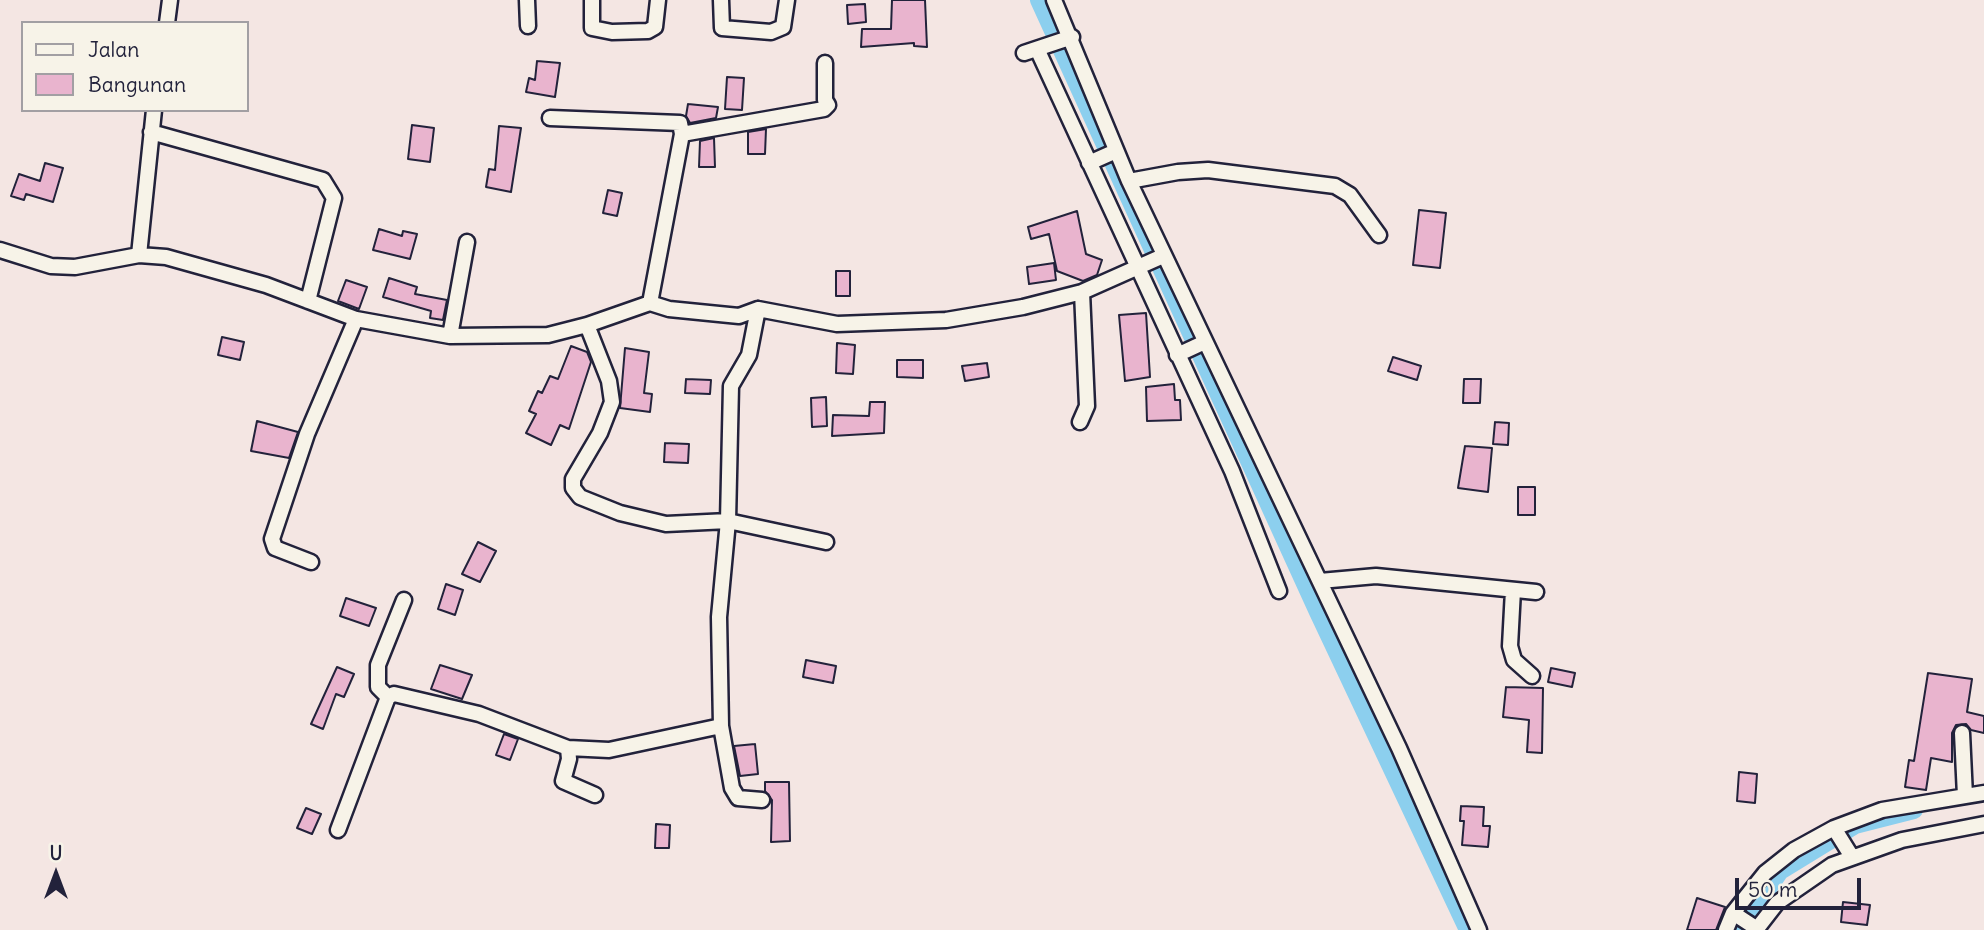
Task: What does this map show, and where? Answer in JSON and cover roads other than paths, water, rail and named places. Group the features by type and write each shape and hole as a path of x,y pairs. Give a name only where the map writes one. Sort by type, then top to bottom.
{"street":[{"path":"167,21 170,0"},
{"path":"527,0 528,26"},
{"path":"592,0 592,28 612,32 648,31 655,27 658,0"},
{"path":"721,0 722,28 771,32 783,27 787,0"},
{"path":"1054,0 1066,40 1113,152 1399,748 1479,930"},
{"path":"1066,40 1035,51 1091,162 1232,471 1279,591"},
{"path":"682,134 824,110 828,105 825,100 825,63"},
{"path":"139,255 154,112"},
{"path":"550,118 617,123 680,123 682,134 650,303"},
{"path":"151,132 323,180 334,198 308,301"},
{"path":"1091,162 1113,152"},
{"path":"1129,181 1178,172 1208,170 1335,186 1350,195 1379,235"},
{"path":"450,336 467,242"},
{"path":"0,250 51,266 75,268 139,255 166,257 265,285 356,319 450,336 548,335 587,326 650,303 669,309 739,316 758,309 837,324 946,320 1023,307 1083,292 1162,256"},
{"path":"1080,422 1087,405 1083,292"},
{"path":"758,309 749,355 731,386 728,521 719,617 721,726 734,794 738,798 762,800"},
{"path":"311,562 275,548 272,539 307,433 356,319"},
{"path":"587,326 609,381 612,402 600,433 573,479 573,488 580,497 621,513 666,524 728,521 825,542"},
{"path":"1179,354 1203,343"},
{"path":"1320,581 1376,576 1536,592"},
{"path":"1513,590 1510,646 1514,660 1532,676"},
{"path":"388,697 379,687 378,665 404,600"},
{"path":"388,697 401,694 479,714 568,748 609,750 721,726"},
{"path":"338,830 388,697"},
{"path":"1962,733 1965,796"},
{"path":"568,748 569,759 563,781 595,795"},
{"path":"1726,930 1765,873 1794,850 1882,810 1984,793"},
{"path":"1735,915 1755,928 1777,903 1809,878 1849,853 1984,824"},
{"path":"1835,830 1849,853"}],"waterway":[{"path":"1039,0 1318,612 1468,930"},
{"path":"1740,930 1780,871 1855,825 1914,810"}]}
